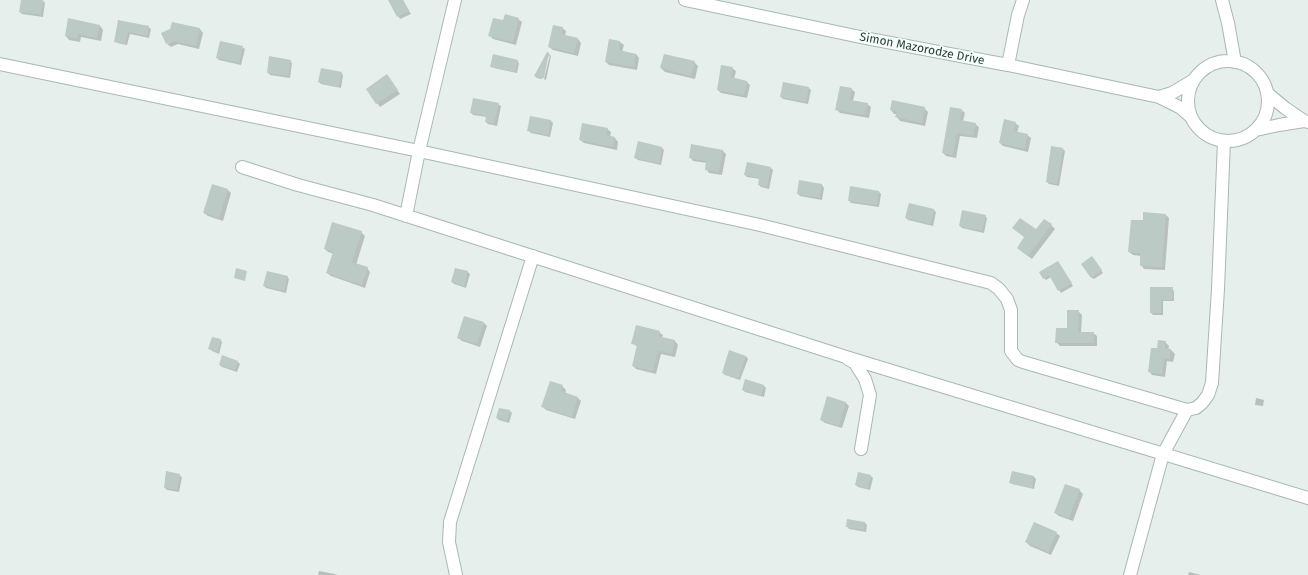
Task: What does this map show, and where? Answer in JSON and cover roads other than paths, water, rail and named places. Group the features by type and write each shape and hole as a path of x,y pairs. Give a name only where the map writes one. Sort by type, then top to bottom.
{"street":[{"path":"406,216 419,151 455,0"},
{"name":"Simon Mazorodze Drive","path":"685,0 1159,97 1181,108 1190,116 1196,126 1204,133 1213,138 1224,141"},
{"path":"1008,65 1018,14 1023,0"},
{"path":"1222,0 1235,62"},
{"path":"1159,97 1177,90 1194,79 1202,70 1212,64 1224,61 1235,62 1246,65 1256,72 1268,93 1285,108 1306,122"},
{"path":"0,64 419,151 760,225 991,283 999,289 1007,299 1011,310 1011,351 1018,360 1187,410 1196,408 1202,403 1208,395 1212,383 1218,289 1224,141 1235,141 1246,137 1256,130 1264,120 1268,107 1268,93"},
{"path":"1190,116 1188,104 1189,91 1194,79"},
{"path":"1256,130 1279,125 1306,122"},
{"path":"242,167 298,185 406,216 846,357 1308,498"},
{"path":"456,575 449,542 450,522 532,256"},
{"path":"846,357 855,363 865,379 870,395 861,449"},
{"path":"1130,575 1163,454 1187,410"}]}
